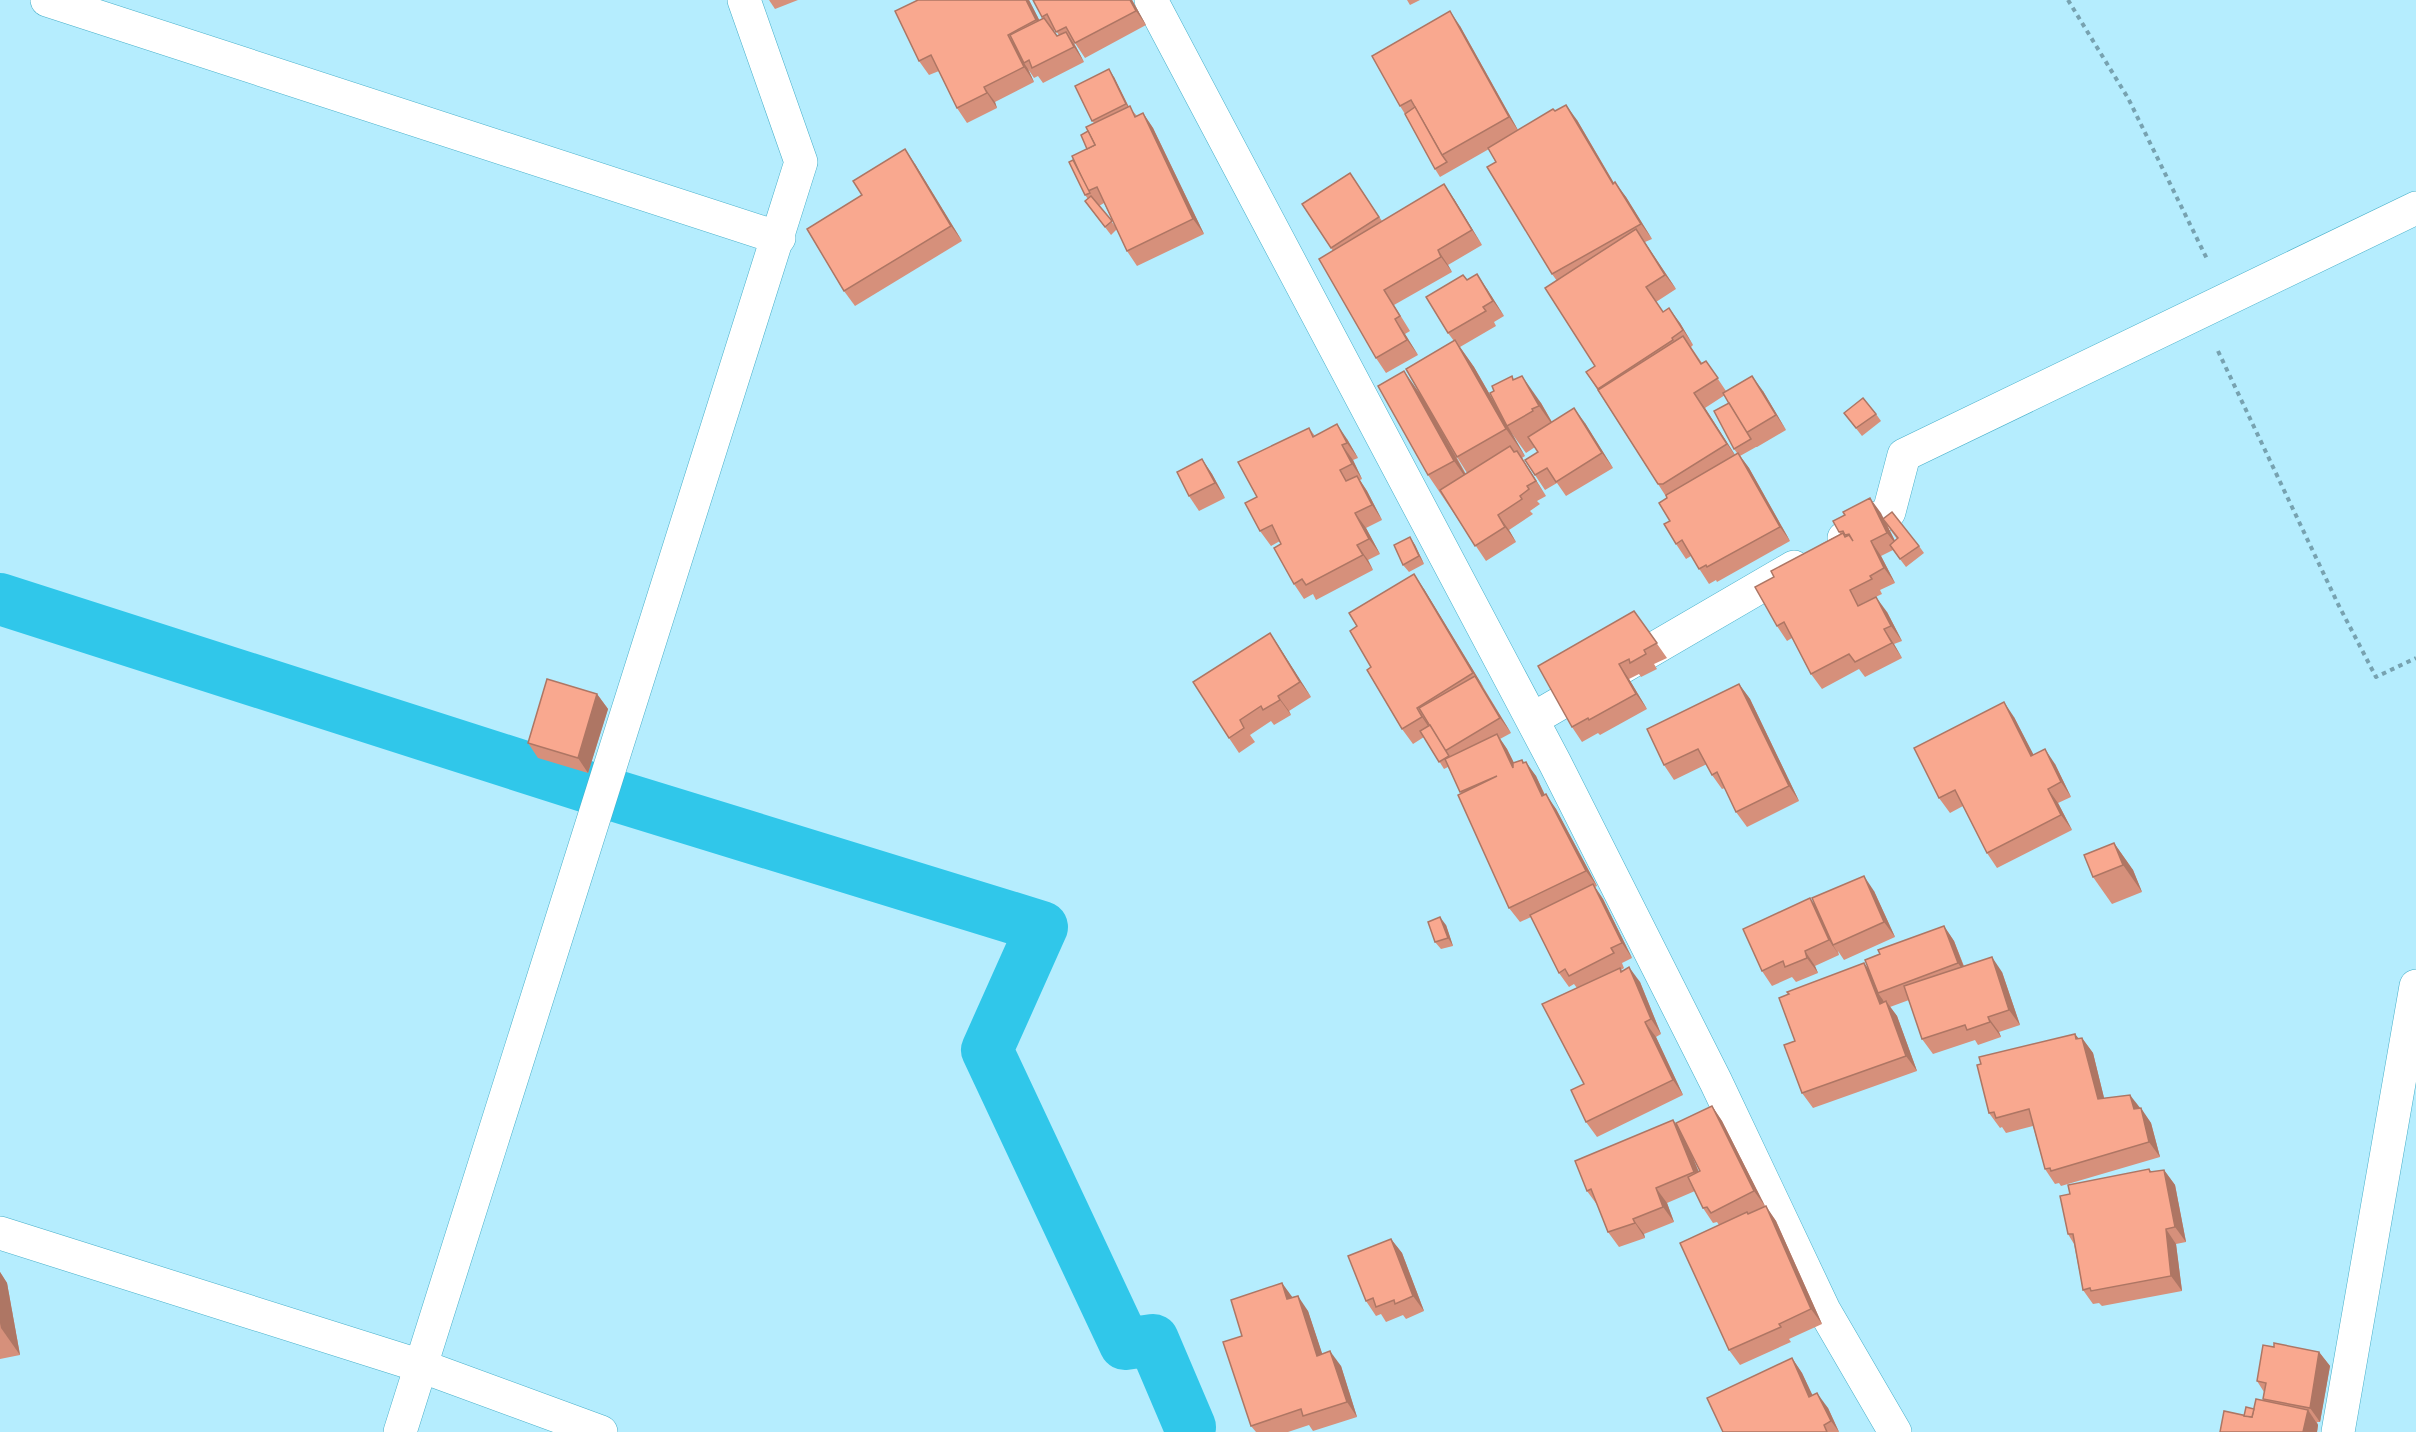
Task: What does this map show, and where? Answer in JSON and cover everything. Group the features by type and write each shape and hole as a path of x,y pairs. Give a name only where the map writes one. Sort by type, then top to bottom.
{"street":[{"path":"46,0 779,238"},
{"path":"400,1432 779,238 801,162 744,0"},
{"path":"1151,0 1533,720 1716,1083 1824,1310 1895,1432"},
{"path":"1533,720 1889,512 1904,455 2416,208"},
{"path":"2338,1432 2416,986"},
{"path":"0,1233 421,1366 601,1432"}],"path":[{"path":"2068,0 2128,98 2338,604 2376,678 2416,658"}],"building":[{"path":"918,0 1026,0 1036,20 1008,35 1024,67 984,87 987,93 957,108 931,55 919,61 895,11"},
{"path":"1033,0 1130,0 1136,11 1075,43 1066,27 1056,32 1047,14 1042,17"},
{"path":"1450,11 1509,117 1442,155 1411,100 1400,106 1372,56"},
{"path":"1044,18 1057,36 1066,32 1074,47 1032,68 1029,60 1024,63 1010,35"},
{"path":"1109,69 1126,104 1092,121 1075,86"},
{"path":"1566,105 1613,184 1615,182 1641,224 1552,274 1487,167 1496,162 1488,148 1553,109 1555,111"},
{"path":"1130,106 1135,117 1143,113 1193,219 1127,251 1097,187 1088,191 1072,156 1095,145 1086,127"},
{"path":"1415,107 1447,162 1435,169 1405,114"},
{"path":"1088,131 1095,145 1087,149 1081,135"},
{"path":"905,149 951,226 844,291 807,229 862,195 853,181"},
{"path":"1073,160 1090,193 1085,195 1069,162"},
{"path":"1350,173 1379,217 1331,248 1302,204"},
{"path":"1444,184 1472,230 1438,250 1441,257 1384,290 1400,316 1395,319 1407,340 1376,358 1319,259"},
{"path":"1091,196 1112,221 1105,227 1085,201"},
{"path":"1636,229 1665,275 1646,287 1663,312 1669,308 1683,330 1672,338 1673,340 1598,389 1586,372 1595,366 1545,288"},
{"path":"1477,274 1493,301 1483,307 1486,311 1448,333 1426,297 1463,275 1467,280"},
{"path":"1683,336 1701,364 1706,361 1718,378 1694,393 1727,444 1663,484 1658,484 1598,390"},
{"path":"1455,340 1506,429 1457,457 1406,369"},
{"path":"1404,371 1454,461 1428,475 1378,386"},
{"path":"1512,376 1513,380 1522,376 1539,406 1507,426 1490,393 1494,391 1492,386"},
{"path":"1752,376 1776,415 1746,433 1723,393"},
{"path":"1863,398 1876,414 1856,428 1844,413"},
{"path":"1729,403 1751,439 1734,449 1714,411"},
{"path":"1574,408 1602,453 1556,482 1547,468 1535,475 1525,460 1538,452 1528,437"},
{"path":"1337,424 1347,443 1342,445 1352,464 1340,470 1346,481 1357,476 1372,505 1355,513 1369,539 1357,545 1363,555 1306,585 1302,579 1294,584 1274,548 1281,544 1272,525 1260,531 1245,503 1257,497 1238,462 1309,428 1313,437"},
{"path":"1510,446 1514,452 1517,451 1536,481 1527,486 1529,489 1520,496 1522,499 1498,515 1505,527 1475,546 1440,490"},
{"path":"1738,453 1780,527 1707,567 1706,565 1699,569 1682,540 1676,544 1664,524 1670,521 1659,503 1667,498 1666,495"},
{"path":"1202,459 1215,483 1189,496 1177,472"},
{"path":"1870,498 1887,533 1871,541 1884,568 1870,576 1872,579 1850,590 1858,606 1876,597 1891,626 1884,629 1892,643 1855,662 1849,654 1811,674 1784,622 1777,626 1755,587 1774,577 1771,571 1843,533 1845,537 1849,535 1853,541 1849,534 1839,532 1833,521 1845,515 1843,512"},
{"path":"1892,512 1919,546 1900,559 1890,545 1898,538 1883,519"},
{"path":"1410,537 1419,556 1403,565 1394,545"},
{"path":"1414,574 1473,673 1417,708 1422,717 1402,729 1367,670 1371,667 1350,631 1357,626 1349,613"},
{"path":"1634,611 1657,643 1644,650 1646,654 1630,663 1629,659 1619,664 1636,694 1572,727 1538,666"},
{"path":"1270,633 1300,682 1278,696 1280,700 1263,710 1261,706 1240,720 1244,728 1229,738 1193,682"},
{"path":"1475,676 1500,718 1445,751 1419,708"},
{"path":"547,679 597,694 578,758 528,743"},
{"path":"1739,684 1789,786 1736,812 1717,772 1712,775 1698,749 1664,765 1647,729"},
{"path":"2004,702 2031,756 2045,749 2061,782 2048,789 2061,815 1987,853 1955,790 1939,798 1914,748"},
{"path":"1430,725 1449,756 1439,762 1420,731"},
{"path":"1497,734 1513,768 1513,763 1522,760 1523,763 1526,762 1542,796 1546,794 1586,871 1509,908 1458,795 1497,776 1460,792 1445,759"},
{"path":"2114,843 2123,865 2093,877 2084,855"},
{"path":"1864,876 1884,922 1833,945 1812,898"},
{"path":"1593,884 1622,943 1611,948 1614,953 1569,976 1565,969 1559,973 1530,915"},
{"path":"1810,898 1829,940 1805,951 1807,958 1785,967 1783,961 1762,971 1743,929"},
{"path":"1440,917 1448,938 1435,942 1428,922"},
{"path":"1944,926 1958,963 1878,993 1865,960 1880,954 1878,950"},
{"path":"1992,957 2009,1010 1988,1017 1990,1022 1967,1030 1965,1025 1922,1039 1904,986"},
{"path":"1864,963 1880,1004 1886,1001 1906,1056 1802,1093 1784,1045 1795,1041 1779,998 1789,994 1787,992"},
{"path":"1629,967 1651,1019 1645,1022 1673,1080 1586,1122 1571,1090 1584,1084 1542,1004 1620,968 1621,972"},
{"path":"2075,1034 2076,1039 2082,1038 2098,1099 2130,1095 2134,1109 2141,1108 2149,1142 2051,1171 2050,1168 2045,1169 2029,1109 1996,1118 1994,1112 1989,1113 1977,1065 1981,1064 1979,1057"},
{"path":"1712,1106 1754,1191 1711,1213 1707,1207 1703,1208 1688,1177 1700,1171 1676,1123"},
{"path":"1673,1120 1694,1172 1656,1188 1663,1207 1633,1219 1635,1223 1608,1232 1591,1189 1587,1191 1575,1161"},
{"path":"2149,1169 2150,1172 2164,1170 2175,1227 2166,1229 2171,1276 2091,1291 2090,1288 2083,1290 2073,1234 2068,1234 2060,1196 2070,1194 2068,1185"},
{"path":"1766,1206 1811,1309 1779,1324 1781,1327 1729,1350 1680,1243 1747,1212 1748,1214"},
{"path":"1391,1239 1413,1296 1395,1304 1394,1300 1376,1307 1373,1298 1366,1301 1348,1256"},
{"path":"1282,1283 1287,1299 1298,1296 1317,1356 1330,1351 1347,1402 1303,1416 1301,1409 1251,1426 1223,1342 1242,1336 1231,1300"},
{"path":"2274,1343 2319,1352 2310,1408 2263,1399 2266,1383 2257,1381 2263,1345 2274,1347"},
{"path":"1792,1358 1809,1397 1817,1393 1831,1421 1824,1425 1827,1432 1723,1432 1707,1398"},
{"path":"2256,1399 2308,1410 2303,1432 2220,1432 2224,1411 2252,1417"},
{"path":"2246,1407 2254,1409 2252,1417 2244,1416"}],"waterway":[{"path":"0,599 603,792 1042,927 987,1050 1125,1344 1153,1340 1190,1427"}]}
